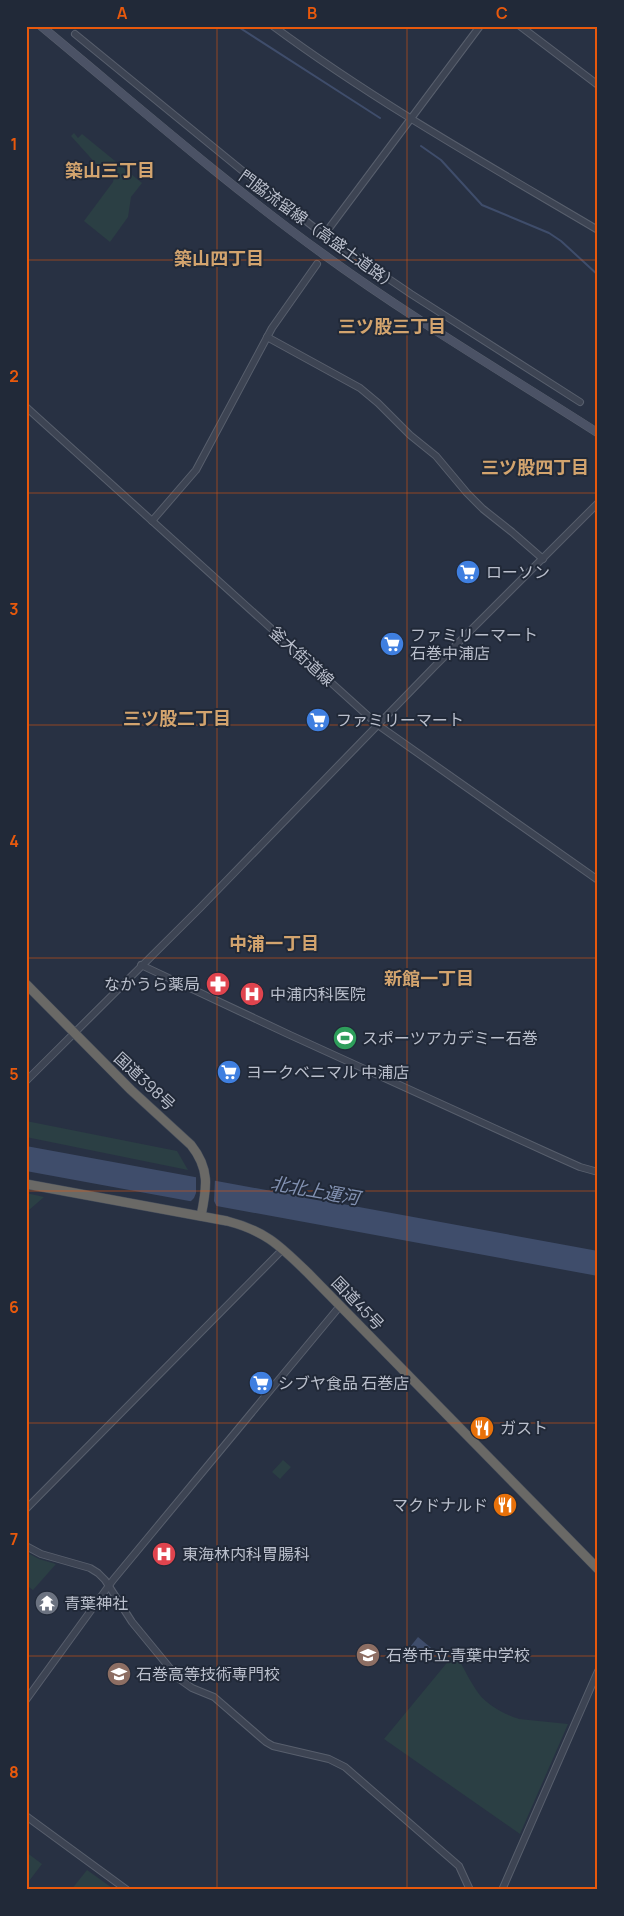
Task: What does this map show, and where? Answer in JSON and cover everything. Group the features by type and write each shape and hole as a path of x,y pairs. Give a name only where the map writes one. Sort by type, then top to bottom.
{"highway":[{"name":"国道398号","path":"26,984 136,1094 191,1144 198,1153 206,1174 202,1212"},
{"name":"国道45号","path":"26,1184 202,1212 243,1225 267,1236 283,1249 340,1306 598,1569"}],"main road":[{"name":"門脇流留線（高盛土道路）","path":"41,26 222,175 322,253 598,433"}],"street":[{"path":"273,26 304,49 410,118 598,230"},
{"path":"324,235 480,26"},
{"path":"520,26 598,85"},
{"path":"75,34 324,235 411,294 580,402"},
{"path":"152,520 196,470 230,411 267,337 317,264"},
{"path":"267,337 360,388 410,435 436,456 483,509 544,559"},
{"name":"釜大街道線","path":"26,407 378,725 598,880"},
{"path":"26,1081 598,503"},
{"path":"141,965 565,1161 598,1172"},
{"path":"26,1509 283,1249"},
{"path":"26,1700 109,1586 340,1306"},
{"path":"26,1546 41,1554 90,1568 105,1580 132,1622 178,1678 192,1688 214,1697 273,1746 329,1759 345,1767 458,1866 470,1890"},
{"path":"502,1890 598,1671"},
{"path":"26,1816 127,1890"}],"green space":[{"path":"74,133 78,138 82,134 142,183 131,197 128,217 110,242 84,221 113,182 115,171 102,162 98,166 71,136"},
{"path":"26,1121 177,1151 188,1170 26,1137"},
{"path":"26,1193 44,1197 29,1210 26,1207"},
{"path":"283,1460 291,1467 280,1479 272,1472"},
{"path":"26,1552 39,1559 56,1564 33,1590 26,1585"},
{"path":"455,1653 479,1694 497,1709 519,1719 568,1724 520,1834 384,1739"},
{"path":"26,1852 42,1864 26,1885"},
{"path":"87,1870 115,1890 71,1890"}],"water":[{"path":"26,1146 598,1251 598,1276 26,1171"},
{"path":"418,1637 436,1652 428,1662 410,1647"}],"pier":[{"path":"196,1174 215,1178 214,1201 218,1209 189,1203 196,1193"}],"waterway":[{"path":"237,26 380,118"},
{"path":"421,146 441,160 482,205 549,233 561,241 598,275"}],"place":[{"name":"ローソン","path":"468,572"},
{"name":"ファミリーマート 石巻中浦店","path":"392,644"},
{"name":"ファミリーマート","path":"318,720"},
{"name":"なかうら薬局","path":"218,984"},
{"name":"中浦内科医院","path":"252,994"},
{"name":"スポーツアカデミー石巻","path":"345,1038"},
{"name":"ヨークベニマル 中浦店","path":"229,1072"},
{"name":"シブヤ食品 石巻店","path":"261,1383"},
{"name":"ガスト","path":"482,1428"},
{"name":"マクドナルド","path":"505,1505"},
{"name":"東海林内科胃腸科","path":"164,1554"},
{"name":"青葉神社","path":"47,1603"},
{"name":"石巻市立青葉中学校","path":"368,1655"},
{"name":"石巻高等技術専門校","path":"119,1674"}],"district":[{"name":"築山三丁目","path":"110,171"},
{"name":"築山四丁目","path":"219,259"},
{"name":"三ツ股三丁目","path":"392,327"},
{"name":"三ツ股四丁目","path":"535,468"},
{"name":"三ツ股二丁目","path":"177,719"},
{"name":"中浦一丁目","path":"274,944"},
{"name":"新館一丁目","path":"429,979"}],"water label":[{"name":"北北上運河","path":"315,1191"}]}
